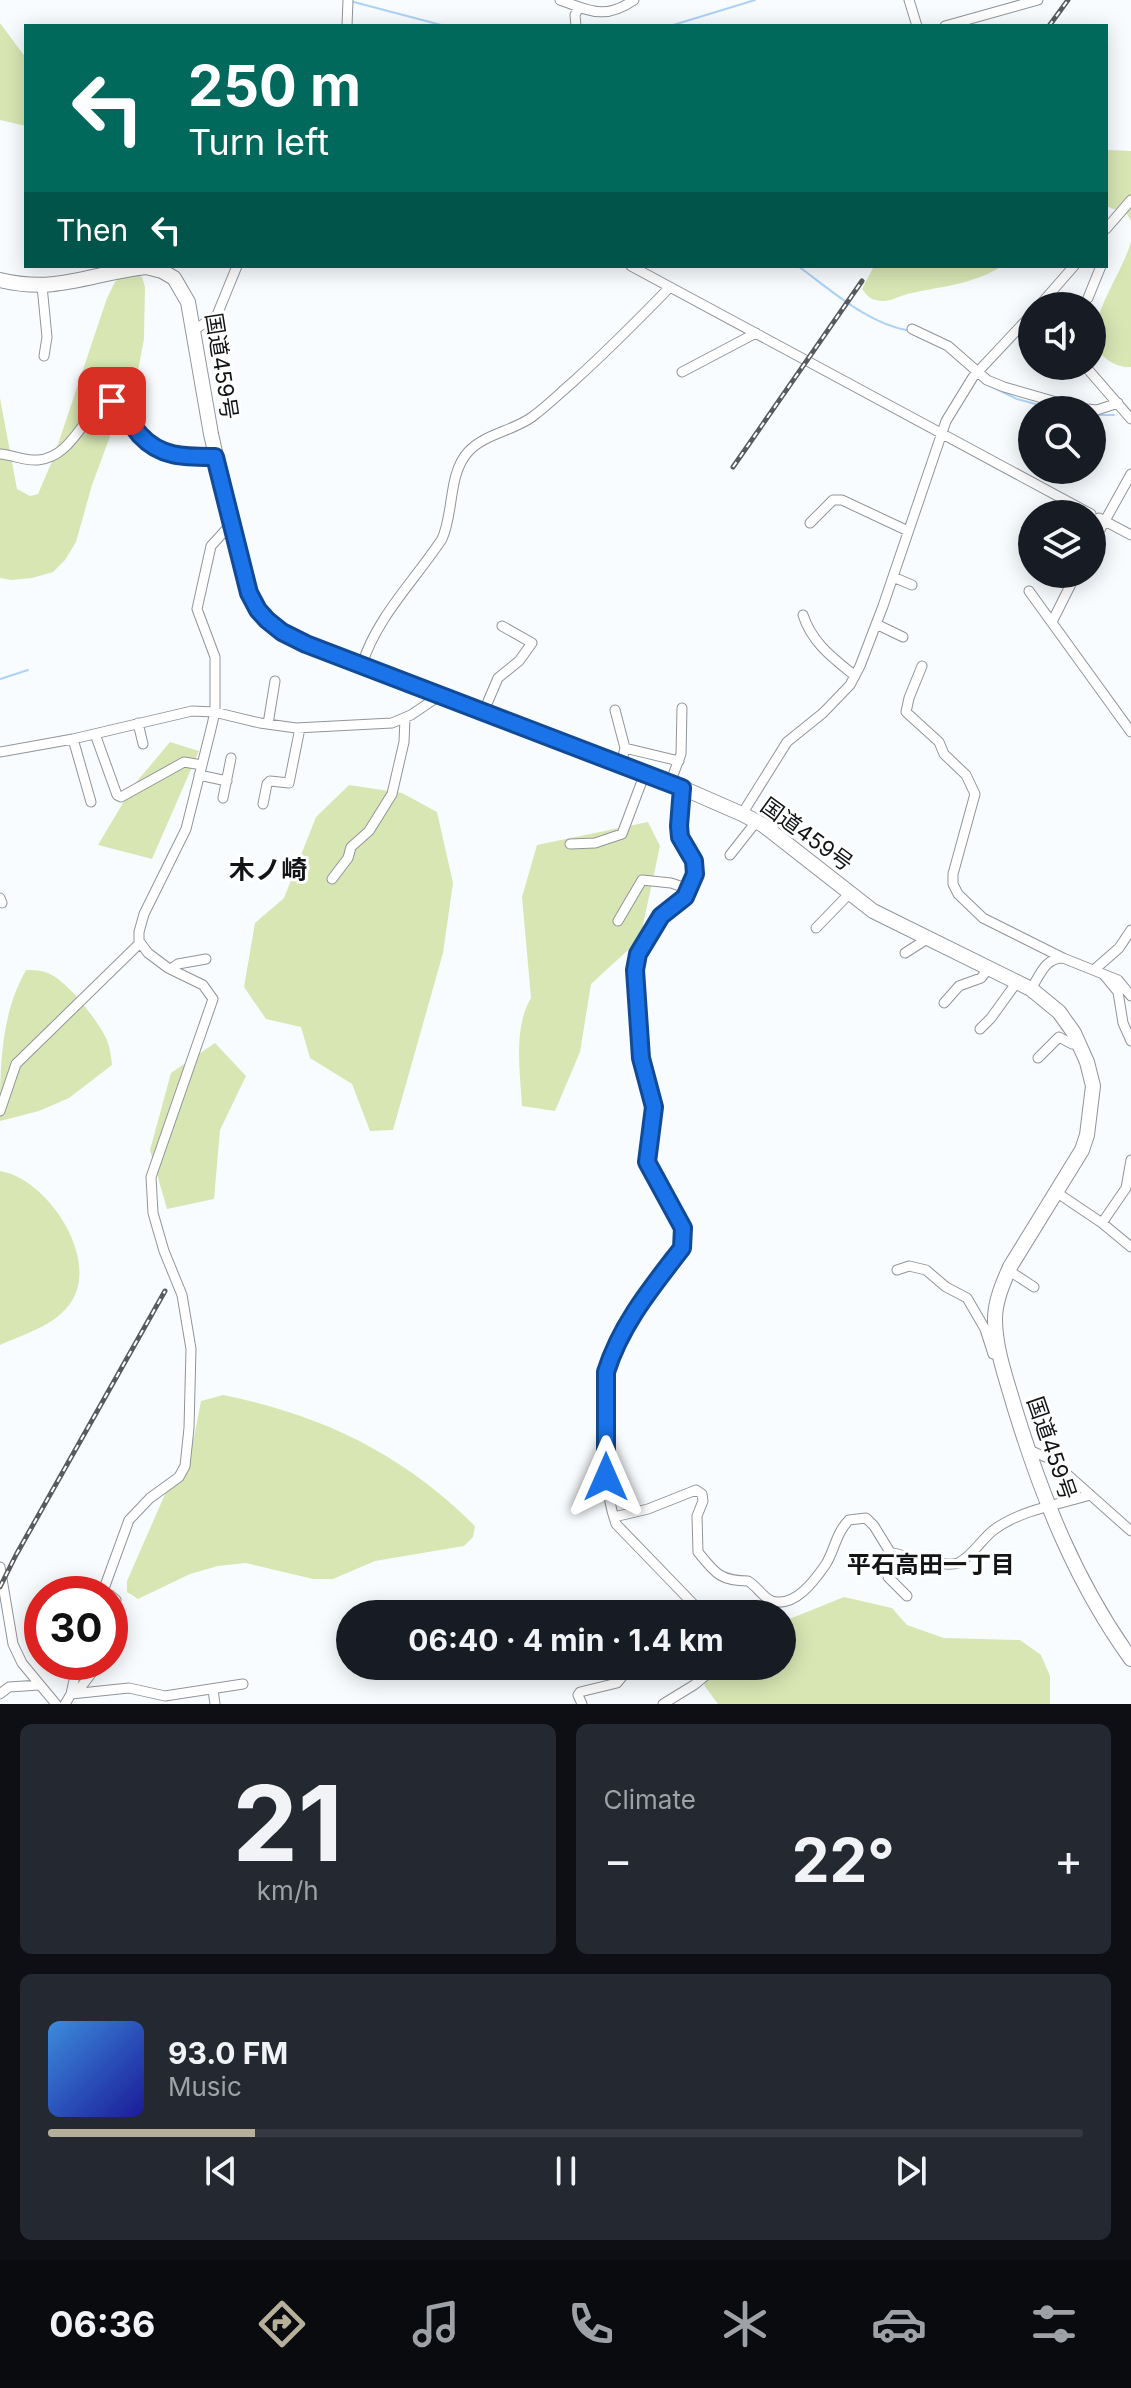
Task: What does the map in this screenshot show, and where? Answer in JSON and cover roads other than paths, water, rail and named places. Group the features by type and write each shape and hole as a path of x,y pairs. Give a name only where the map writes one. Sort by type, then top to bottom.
{"highway":[{"name":"国道459号","path":"0,280 25,286 42,286 83,281 138,268"},
{"name":"国道459号","path":"150,268 174,278 188,302 215,457 245,580 258,610 282,632 439,696 676,785 742,814 873,911 1031,989 1059,1012 1087,1062 1093,1086 1090,1120 1082,1150 1008,1270 995,1319 1001,1354 1029,1453 1049,1508 1086,1585 1131,1659"}],"street":[{"path":"347,24 348,0"},
{"path":"560,0 609,13 634,0"},
{"path":"909,0 916,24"},
{"path":"952,24 1038,0"},
{"path":"576,24 575,15 579,7"},
{"path":"1108,227 1131,200"},
{"path":"194,330 217,315 236,268"},
{"path":"635,268 1066,500"},
{"path":"1051,292 1072,268"},
{"path":"1090,292 1100,268"},
{"path":"42,286 47,337 44,356"},
{"path":"362,665 378,631 442,539 461,464 468,452 530,419 551,403 624,336 670,287"},
{"path":"912,329 948,346 987,380 1004,387 1066,406 1097,410 1118,403"},
{"path":"742,814 787,742 830,706 855,676 893,577 941,432 968,383 1018,329"},
{"path":"682,372 756,333"},
{"path":"1097,380 1131,419"},
{"path":"0,454 37,460 58,453 94,409 107,399 121,408 152,447 163,453 215,457"},
{"path":"1106,518 1131,474"},
{"path":"810,523 833,500 842,500 908,531"},
{"path":"1106,522 1131,535"},
{"path":"111,1576 129,1520 156,1493 179,1477 185,1466 192,1379 188,1323 182,1295 157,1229 151,1177 213,999 203,985 148,953 140,943 139,932 144,914 186,829 215,712 215,657 197,609 211,546 232,523"},
{"path":"893,577 912,585"},
{"path":"1052,622 1069,588"},
{"path":"1029,591 1131,732"},
{"path":"803,615 811,634 823,650 855,676"},
{"path":"876,624 903,637"},
{"path":"483,713 498,678 519,661 532,643 502,626"},
{"path":"922,666 906,712 939,742 944,754 966,775 975,794 953,874 955,888 983,918 1063,958 1118,980 1131,996"},
{"path":"268,724 275,681"},
{"path":"0,752 73,739 192,711 215,712 300,728 392,723 439,696"},
{"path":"682,708 676,785 680,837 697,868 685,897 661,916 635,962 641,1058 654,1107 647,1162 683,1228 684,1240 682,1248 622,1331 606,1372 606,1477 614,1517 622,1532 689,1600"},
{"path":"615,710 625,748 621,764"},
{"path":"332,879 348,858 351,847 369,831 392,794 404,742 405,718"},
{"path":"138,723 143,744"},
{"path":"263,804 270,781 289,783 300,728"},
{"path":"95,734 117,795 121,797 184,762 227,781"},
{"path":"73,739 91,802"},
{"path":"625,748 679,761"},
{"path":"223,798 231,758"},
{"path":"570,844 595,843 622,834 645,773"},
{"path":"730,855 756,822"},
{"path":"618,921 642,880 671,883 689,889"},
{"path":"816,928 850,893"},
{"path":"1099,970 1131,930"},
{"path":"905,953 927,939"},
{"path":"0,1111 16,1064 140,943"},
{"path":"1031,989 1047,963 1054,958 1063,958"},
{"path":"171,969 178,964 206,959"},
{"path":"944,1003 959,986 981,978 988,969"},
{"path":"1099,970 1118,992 1123,1023 1131,1041"},
{"path":"980,1029 1017,982"},
{"path":"1038,1058 1059,1037 1072,1044 1079,1043"},
{"path":"1102,1223 1126,1188 1131,1160"},
{"path":"1056,1192 1131,1247"},
{"path":"897,1270 909,1266 926,1270 946,1287 967,1298 985,1329 990,1351 1001,1354"},
{"path":"1008,1270 1034,1287"},
{"path":"1029,1453 1050,1459 1131,1531"},
{"path":"614,1517 648,1509 696,1490 702,1494 703,1501 697,1516 698,1552 724,1579 748,1581 770,1601 793,1600 827,1562 838,1533 849,1520 866,1518 890,1552 888,1577 907,1596"},
{"path":"890,1552 947,1565 957,1563 994,1529 1010,1520 1090,1495"},
{"path":"0,1567 13,1644 22,1663 56,1704"},
{"path":"65,1704 74,1680"},
{"path":"71,1694 86,1680"},
{"path":"582,1704 578,1695 580,1692 620,1680"},
{"path":"663,1704 700,1680"},
{"path":"71,1694 129,1688 165,1696 243,1684"},
{"path":"0,1694 9,1687 39,1685"},
{"path":"213,1690 215,1704"}],"waterway":[{"path":"677,24 755,0"},
{"path":"350,1 437,24"},
{"path":"801,268 865,314 910,331"},
{"path":"988,385 1018,399"},
{"path":"1106,415 1114,415"},
{"path":"0,679 28,670"}],"railway":[{"path":"1050,24 1068,0"},
{"path":"733,467 862,281"},
{"path":"0,1587 165,1291"}],"district":[{"name":"木ノ崎","path":"268,870"},
{"name":"平石高田一丁目","path":"931,1565"}]}
